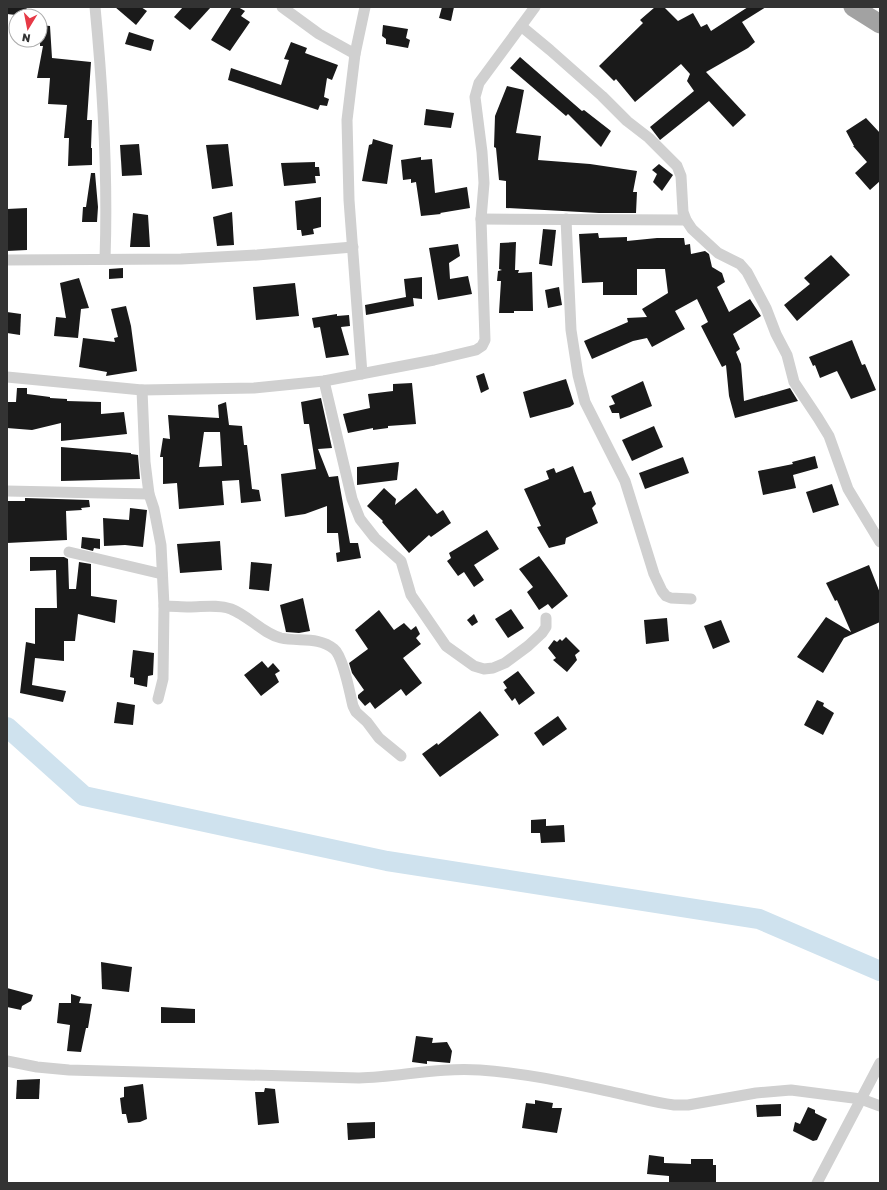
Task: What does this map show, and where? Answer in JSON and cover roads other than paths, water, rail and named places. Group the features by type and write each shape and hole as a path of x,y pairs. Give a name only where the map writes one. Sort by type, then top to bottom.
{"highway":[{"path":"853,7 880,24"}],"street":[{"path":"95,7 106,192 104,259"},
{"path":"282,7 319,34 355,54"},
{"path":"362,374 349,200 347,120 355,54 365,7"},
{"path":"7,377 142,390 254,388 362,374 434,360 476,350 482,346 485,340 481,219 484,183 476,90 479,83 535,7"},
{"path":"521,26 579,75 627,121 649,138 677,166 681,176 683,212 686,220 692,229 718,253 740,264 747,272 766,308 776,334 787,354 794,382 830,436 848,489 880,542"},
{"path":"481,219 686,220"},
{"path":"566,219 571,330 578,375 585,402 626,481 654,574 662,591 666,596 671,598 691,599"},
{"path":"7,260 181,259 257,255 353,247"},
{"path":"324,380 352,499 360,519 375,538 401,561 411,595 446,646 474,666 484,669 493,668 505,663 528,646 542,633 546,627 546,618"},
{"path":"142,390 145,462 149,494 154,509 160,538 164,606 163,679 158,699"},
{"path":"7,491 149,494"},
{"path":"69,552 162,574"},
{"path":"164,606 218,606 242,614 260,628 281,638 313,640 325,643 334,649 339,655 356,712 367,722 379,738 401,756"},
{"path":"7,1061 37,1067 69,1070 358,1078 383,1077 453,1069 480,1070 568,1083 674,1105 688,1105 781,1090 791,1090 861,1099 880,1106"},
{"path":"817,1183 880,1063"}],"waterway":[{"path":"7,727 84,796 387,861 759,919 880,971"}]}
